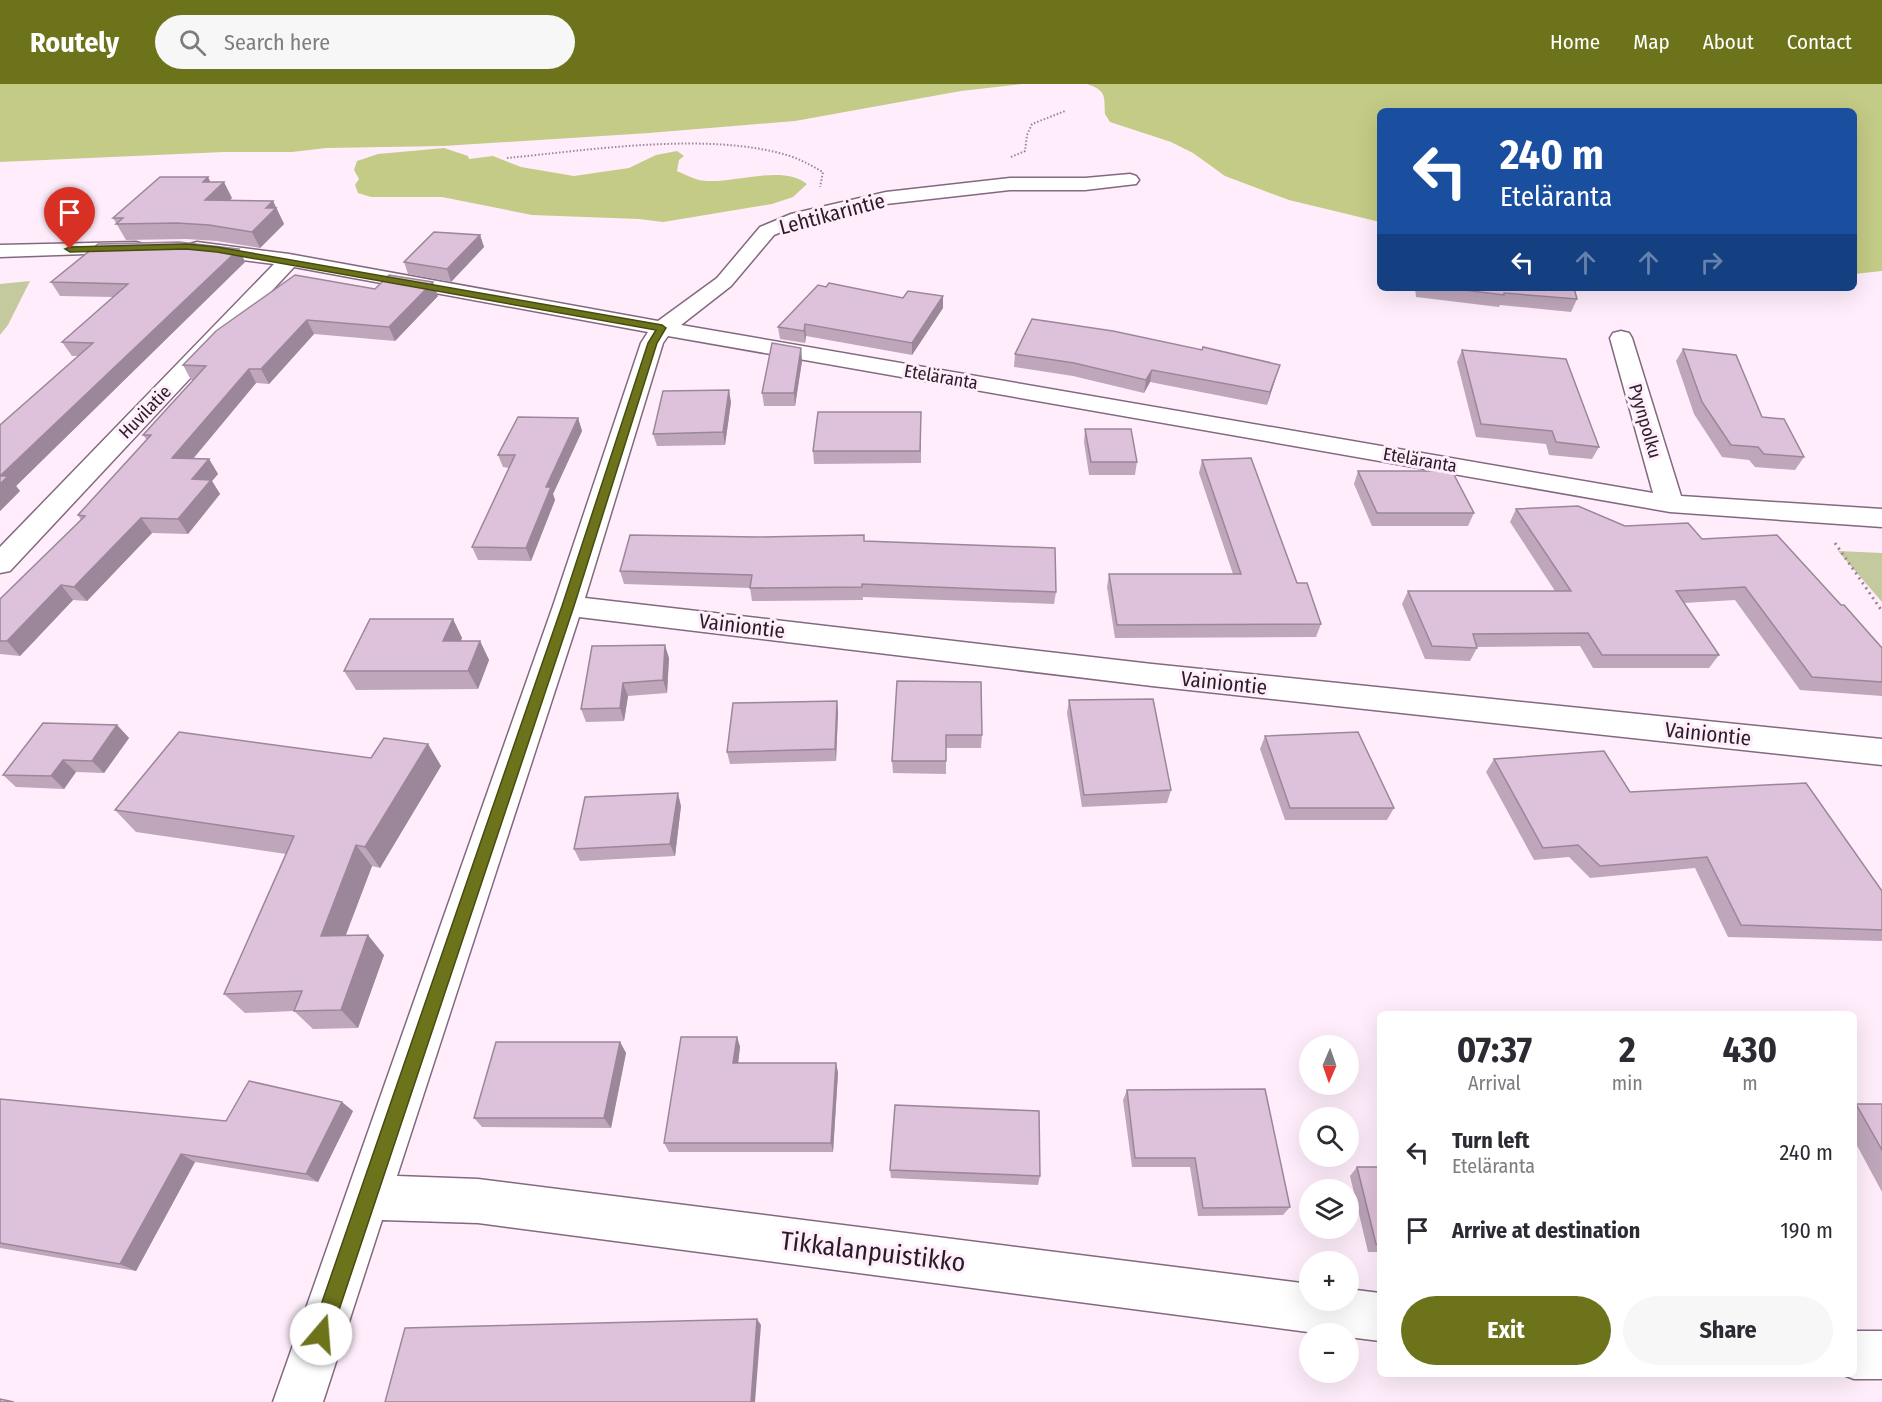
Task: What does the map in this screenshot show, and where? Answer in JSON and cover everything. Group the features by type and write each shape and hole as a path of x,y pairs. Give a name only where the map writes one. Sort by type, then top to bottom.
{"street":[{"name":"Lehtikarintie","path":"298,1402 568,606 652,343 662,328 724,282 767,231 798,218 886,198 1010,184 1085,184 1130,180"},
{"name":"Eteläranta","path":"0,251 168,247 217,249 1670,504 1882,518"},
{"name":"Huvilatie","path":"0,564 289,260"},
{"name":"Pyynpolku","path":"1621,338 1670,504"},
{"name":"Vainiontie","path":"568,606 1164,676 1882,752"},
{"name":"Tikkalanpuistikko","path":"366,1197 478,1201 1377,1317"},
{"path":"1857,1355 1882,1355"}],"path":[{"path":"1010,184 1004,168 1010,157 1025,151 1027,135 1032,124 1065,111"},
{"path":"507,158 655,146 718,144 788,156 823,172 820,187 823,212"},
{"path":"1816,515 1882,612"}],"shaded area":[{"path":"0,84 1022,84 961,91 795,121 649,133 443,146 326,148 292,152 224,152 0,162"},
{"path":"1087,84 1882,84 1882,271 1857,274 1857,108 1377,108 1377,221 1289,200 1225,176 1193,153 1171,142 1110,122 1105,114 1103,95 1098,89"},
{"path":"444,148 468,156 469,159 493,156 521,167 574,176 629,168 656,155 677,151 684,156 679,160 677,171 699,180 784,175 807,184 793,197 772,204 663,222 532,215 442,197 371,197 358,193 355,185 359,179 354,170 357,161 378,154"},
{"path":"30,281 8,325 0,335 0,284"},
{"path":"1838,551 1882,553 1882,602"}],"building":[{"path":"160,177 208,177 203,182 224,182 205,200 273,201 266,208 276,208 252,232 209,225 177,223 116,224 123,218 113,218"},
{"path":"434,232 480,235 447,269 404,262"},
{"path":"179,242 239,249 0,476 0,425 93,343 62,342 128,284 51,282 98,244"},
{"path":"295,275 375,289 389,275 433,282 389,327 307,320 261,369 249,369 172,458 209,459 192,479 211,480 178,519 141,518 74,587 61,585 7,641 0,641 0,599 85,516 78,515 151,435 143,435 206,366 183,365 216,331"},
{"path":"829,283 903,298 908,291 943,296 912,343 805,324 804,331 778,327 818,285 826,287"},
{"path":"1471,291 1575,291 1577,299 1504,293 1504,295"},
{"path":"1032,319 1113,331 1202,350 1203,347 1280,365 1270,392 1152,370 1146,380 1074,363 1015,354"},
{"path":"772,343 801,348 794,393 762,393"},
{"path":"1683,349 1736,355 1762,417 1784,419 1804,457 1764,454 1758,447 1731,445 1702,402"},
{"path":"1462,350 1566,359 1599,447 1556,442 1552,431 1481,424"},
{"path":"729,390 723,432 653,434 663,391"},
{"path":"818,412 921,412 920,451 813,451"},
{"path":"518,417 578,418 546,487 551,487 526,548 472,547 515,455 498,455"},
{"path":"1085,429 1131,429 1137,462 1091,462"},
{"path":"1251,458 1297,583 1307,583 1321,624 1117,625 1109,574 1241,574 1202,460"},
{"path":"1358,471 1452,471 1474,513 1377,513"},
{"path":"0,476 8,476 0,484"},
{"path":"1578,506 1625,526 1688,523 1702,539 1777,535 1882,648 1882,682 1812,677 1745,587 1676,591 1719,655 1602,655 1588,633 1473,634 1477,648 1432,646 1408,591 1571,591 1516,509"},
{"path":"630,535 757,537 864,535 864,541 1055,548 1056,592 862,584 862,587 750,588 752,575 620,571"},
{"path":"370,619 453,619 443,641 480,641 468,671 344,671"},
{"path":"665,645 663,680 623,683 620,708 581,709 592,646"},
{"path":"897,681 981,682 982,735 946,735 946,761 892,761"},
{"path":"1153,699 1171,790 1084,795 1069,700"},
{"path":"837,701 835,749 727,752 733,703"},
{"path":"43,723 117,725 92,761 63,760 51,776 3,775"},
{"path":"179,732 371,758 384,738 428,744 365,847 356,845 321,936 368,935 341,1010 294,1011 302,991 224,994 294,836 115,810"},
{"path":"1358,732 1394,808 1290,808 1265,736"},
{"path":"1604,751 1630,792 1806,783 1882,891 1882,930 1741,925 1707,857 1600,866 1578,845 1543,848 1494,759"},
{"path":"678,793 670,844 574,849 585,797"},
{"path":"681,1037 737,1037 733,1063 836,1063 831,1143 664,1143"},
{"path":"496,1042 620,1042 604,1118 474,1118"},
{"path":"249,1081 342,1102 306,1174 181,1154 120,1264 0,1243 0,1099 226,1121"},
{"path":"1265,1089 1290,1207 1203,1208 1195,1158 1135,1158 1127,1090"},
{"path":"1857,1104 1882,1104 1882,1150 1857,1106"},
{"path":"895,1105 1039,1111 1040,1176 890,1170"},
{"path":"1357,1167 1377,1167 1376,1244"},
{"path":"757,1319 751,1402 385,1402 405,1328"}],"route":[{"path":"70,249 186,247 217,249 662,328 652,343 568,606 321,1334"}]}
